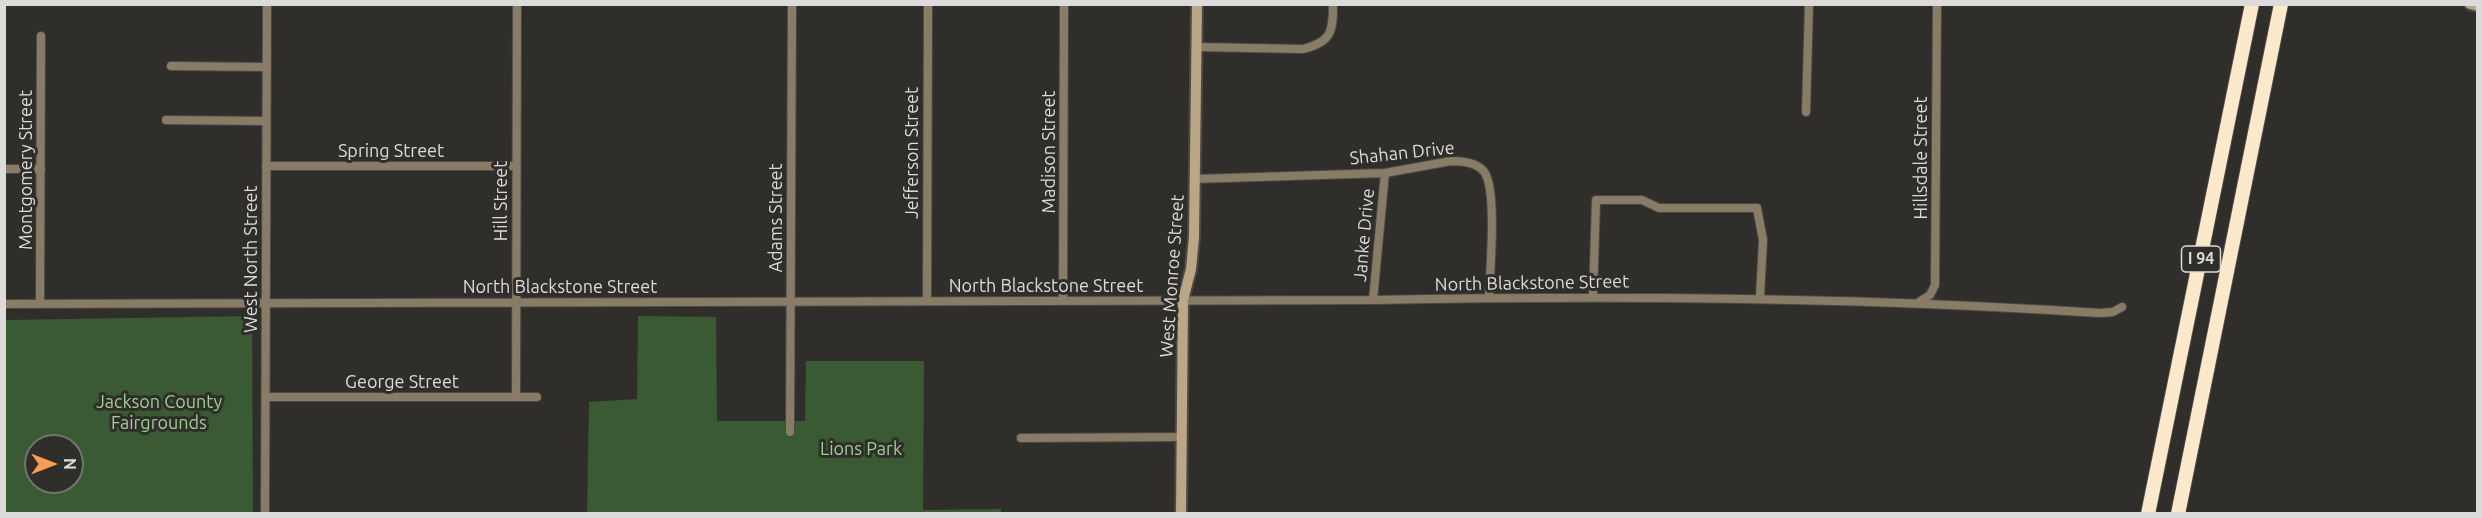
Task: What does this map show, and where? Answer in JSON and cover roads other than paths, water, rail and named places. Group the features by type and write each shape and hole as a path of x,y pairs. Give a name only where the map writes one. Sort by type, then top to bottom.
{"highway":[{"name":"I 94","path":"2148,513 2252,4"},
{"name":"I 94","path":"2178,513 2281,4"}],"street":[{"name":"West North Street","path":"265,513 267,4"},
{"name":"Hill Street","path":"516,397 517,4"},
{"name":"Adams Street","path":"790,432 792,4"},
{"name":"Jefferson Street","path":"927,301 928,4"},
{"name":"Madison Street","path":"1063,300 1064,4"},
{"name":"West Monroe Street","path":"1181,513 1183,300 1191,269 1194,237 1197,4"},
{"path":"1197,47 1303,49 1315,46 1325,41 1333,29 1333,4"},
{"path":"1806,112 1809,4"},
{"name":"Hillsdale Street","path":"1918,303 1930,295 1935,285 1937,4"},
{"path":"2470,4 2478,6"},
{"name":"Montgomery Street","path":"40,304 41,36"},
{"path":"171,66 267,67"},
{"path":"166,120 266,121"},
{"name":"Shahan Drive","path":"1195,179 1384,174 1451,161 1469,163 1485,172 1491,198 1489,297"},
{"name":"Spring Street","path":"266,166 516,166"},
{"path":"4,169 41,169"},
{"name":"Janke Drive","path":"1372,300 1384,174"},
{"path":"1593,297 1596,200 1642,200 1659,208 1757,208 1763,240 1761,297"},
{"name":"North Blackstone Street","path":"4,304 1761,297 2100,313 2113,312 2121,307"},
{"name":"George Street","path":"266,398 537,397"},
{"path":"1021,438 1182,437"}],"park label":[{"name":"Jackson County Fairgrounds","path":"159,412"},
{"name":"Lions Park","path":"861,449"}]}
